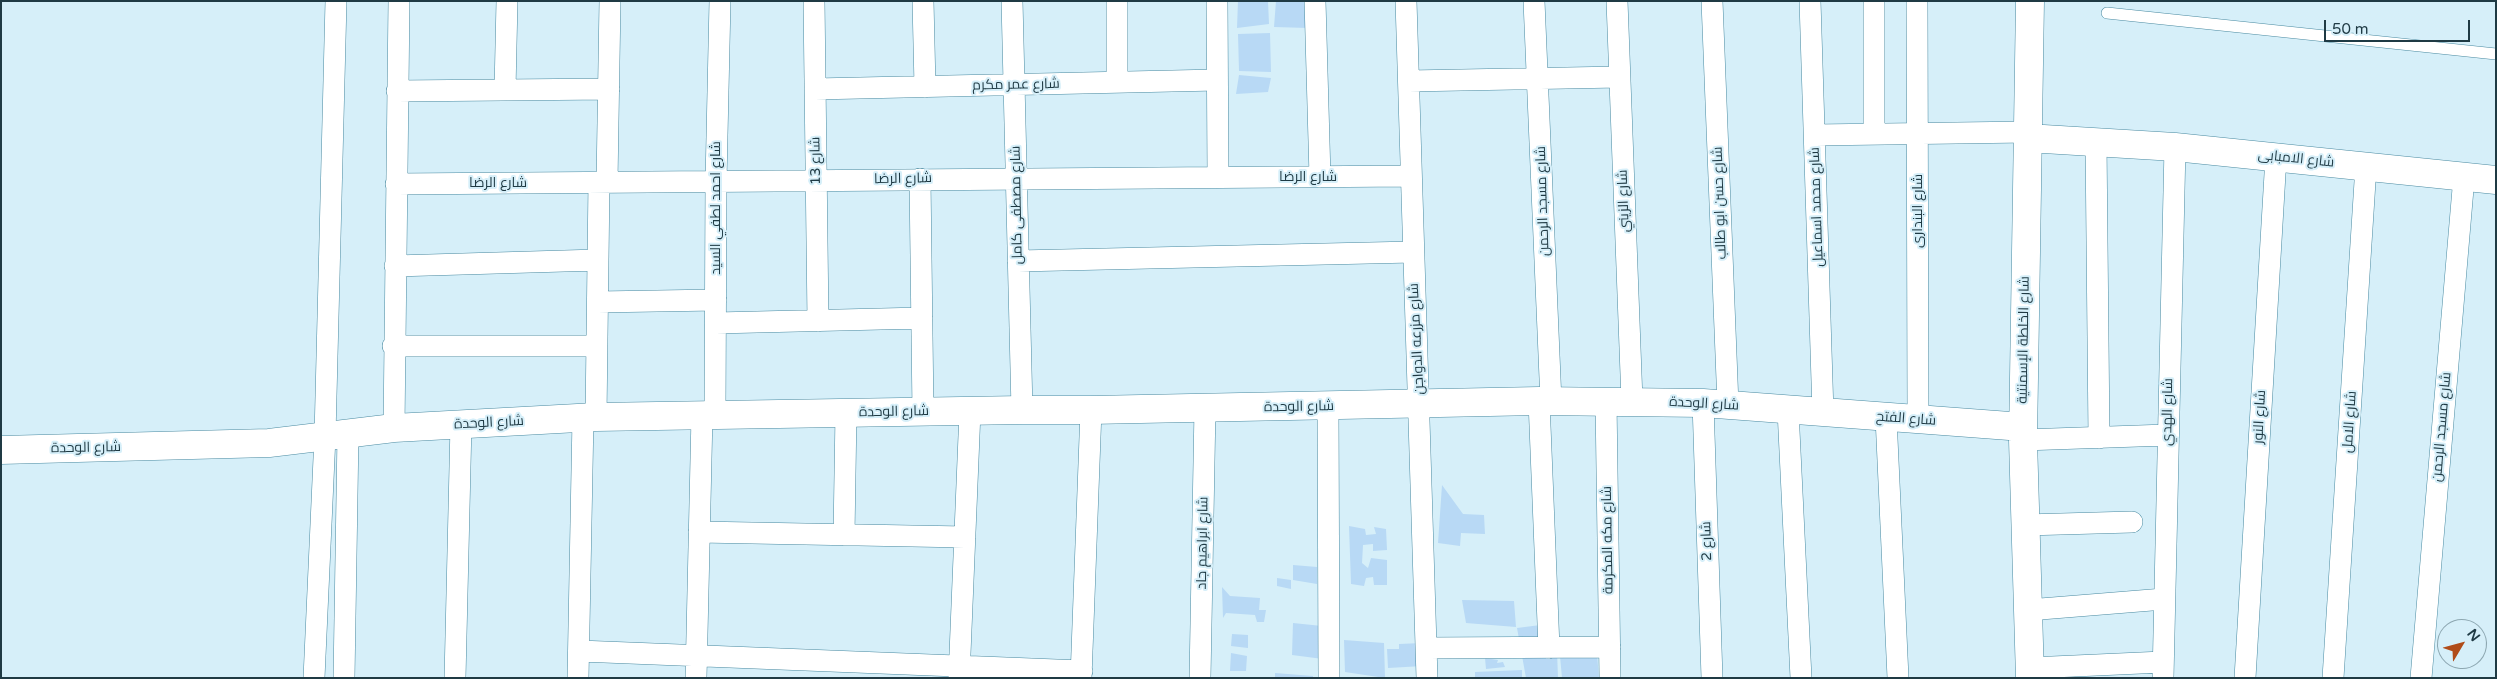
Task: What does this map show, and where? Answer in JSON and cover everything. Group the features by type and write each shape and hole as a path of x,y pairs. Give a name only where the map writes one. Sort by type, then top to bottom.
{"street":[{"path":"336,1 336,435 344,678"},
{"path":"394,428 393,346 399,1"},
{"path":"505,90 507,1"},
{"path":"578,678 590,417 598,346 598,260 609,90 610,1"},
{"name":"شارع احمد لطفي السيد","path":"696,678 699,532 716,323 716,181 720,1"},
{"name":"شارع 13","path":"814,1 818,320"},
{"path":"923,1 925,87"},
{"name":"شارع مصطفى كامل","path":"1012,1 1022,410"},
{"path":"1117,1 1117,82"},
{"path":"1217,1 1218,177"},
{"path":"1315,1 1320,177"},
{"name":"شارع مزرعه الدواجن","path":"1406,1 1427,678"},
{"name":"شارع مسجد الرحمن","path":"1534,1 1538,78 1549,648"},
{"name":"شارع الزيني","path":"1617,1 1619,77 1619,401"},
{"name":"شارع حسن ابو طالب","path":"1712,1 1715,404"},
{"name":"شارع محمد اسماعيل","path":"1810,1 1824,413"},
{"path":"1874,1 1874,134"},
{"name":"شارع البندارى","path":"1917,1 1918,420"},
{"name":"شارع الخلطة الإسمنتية","path":"2030,1 2023,434 2030,673"},
{"path":"1409,81 1619,77"},
{"name":"شارع عمر مكرم","path":"815,89 1217,80"},
{"path":"397,91 609,90"},
{"path":"1815,136 1874,134 2027,135"},
{"name":"شارع الامبابى","path":"2027,135 2174,147 2496,180"},
{"path":"2096,142 2099,438"},
{"name":"شارع الهدي","path":"2163,670 2174,147"},
{"name":"شارع النور","path":"2244,678 2276,157"},
{"name":"شارع الامل","path":"2333,678 2366,166"},
{"name":"شارع الرضا","path":"396,184 1410,176"},
{"name":"شارع مسجد الرحمن","path":"2421,678 2464,176"},
{"path":"920,179 923,412"},
{"path":"1018,261 1413,252"},
{"path":"395,266 598,260"},
{"path":"598,302 716,300"},
{"path":"716,323 922,318"},
{"path":"393,346 598,346"},
{"name":"شارع الوحدة","path":"1,450 237,444 300,440 394,428 590,417 708,414 1619,401 1715,404 1788,410"},
{"name":"شارع مكه المكرمة","path":"1610,678 1619,401"},
{"name":"شارع 2","path":"1712,678 1715,404"},
{"path":"1328,406 1329,678"},
{"name":"شارع ابراهيم جاد","path":"1200,678 1206,408"},
{"path":"579,651 959,672 1081,674 1091,410"},
{"path":"1788,410 1801,678"},
{"name":"شارع الفتح","path":"1788,410 1918,420 2023,434"},
{"path":"959,672 970,411"},
{"path":"844,535 846,413"},
{"path":"1886,417 1898,678"},
{"path":"455,678 461,424"},
{"path":"2023,434 2099,438 2167,435"},
{"path":"314,678 336,435"},
{"path":"2025,525 2132,522"},
{"path":"699,532 965,537"},
{"path":"2028,610 2164,599"},
{"path":"1426,648 1610,647"},
{"path":"2030,673 2163,670"}],"lane":[{"path":"2107,13 2496,54"}],"building":[{"path":"1238,1 1268,1 1269,24 1237,28"},
{"path":"1276,1 1308,1 1308,28 1274,27"},
{"path":"1270,33 1271,72 1239,71 1238,34"},
{"path":"1239,75 1271,78 1268,92 1236,94"},
{"path":"1442,485 1463,514 1484,515 1485,534 1461,533 1460,546 1438,543"},
{"path":"1349,526 1365,529 1366,535 1376,534 1374,527 1386,529 1387,550 1373,551 1373,544 1363,545 1362,563 1368,568 1371,558 1387,560 1387,585 1374,585 1373,577 1366,578 1364,586 1351,584"},
{"path":"1293,565 1317,567 1317,584 1293,580"},
{"path":"1277,578 1291,580 1291,589 1277,586"},
{"path":"1222,587 1230,596 1260,598 1259,610 1266,610 1264,622 1257,622 1255,615 1226,613 1223,618"},
{"path":"1462,600 1514,601 1516,627 1466,623"},
{"path":"1293,623 1322,626 1323,659 1292,655"},
{"path":"1556,623 1558,678 1526,678 1517,628"},
{"path":"1232,634 1248,635 1248,648 1231,646"},
{"path":"1344,640 1384,643 1385,678 1345,672"},
{"path":"1422,643 1423,666 1388,668 1387,649 1399,649 1399,644"},
{"path":"1231,653 1247,656 1246,671 1230,671"},
{"path":"1597,654 1599,678 1562,678 1560,656"},
{"path":"1485,658 1498,660 1497,663 1503,662 1505,667 1486,669"},
{"path":"1522,670 1522,678 1475,678 1475,672"},
{"path":"1275,673 1313,676 1313,678 1275,678"}]}
